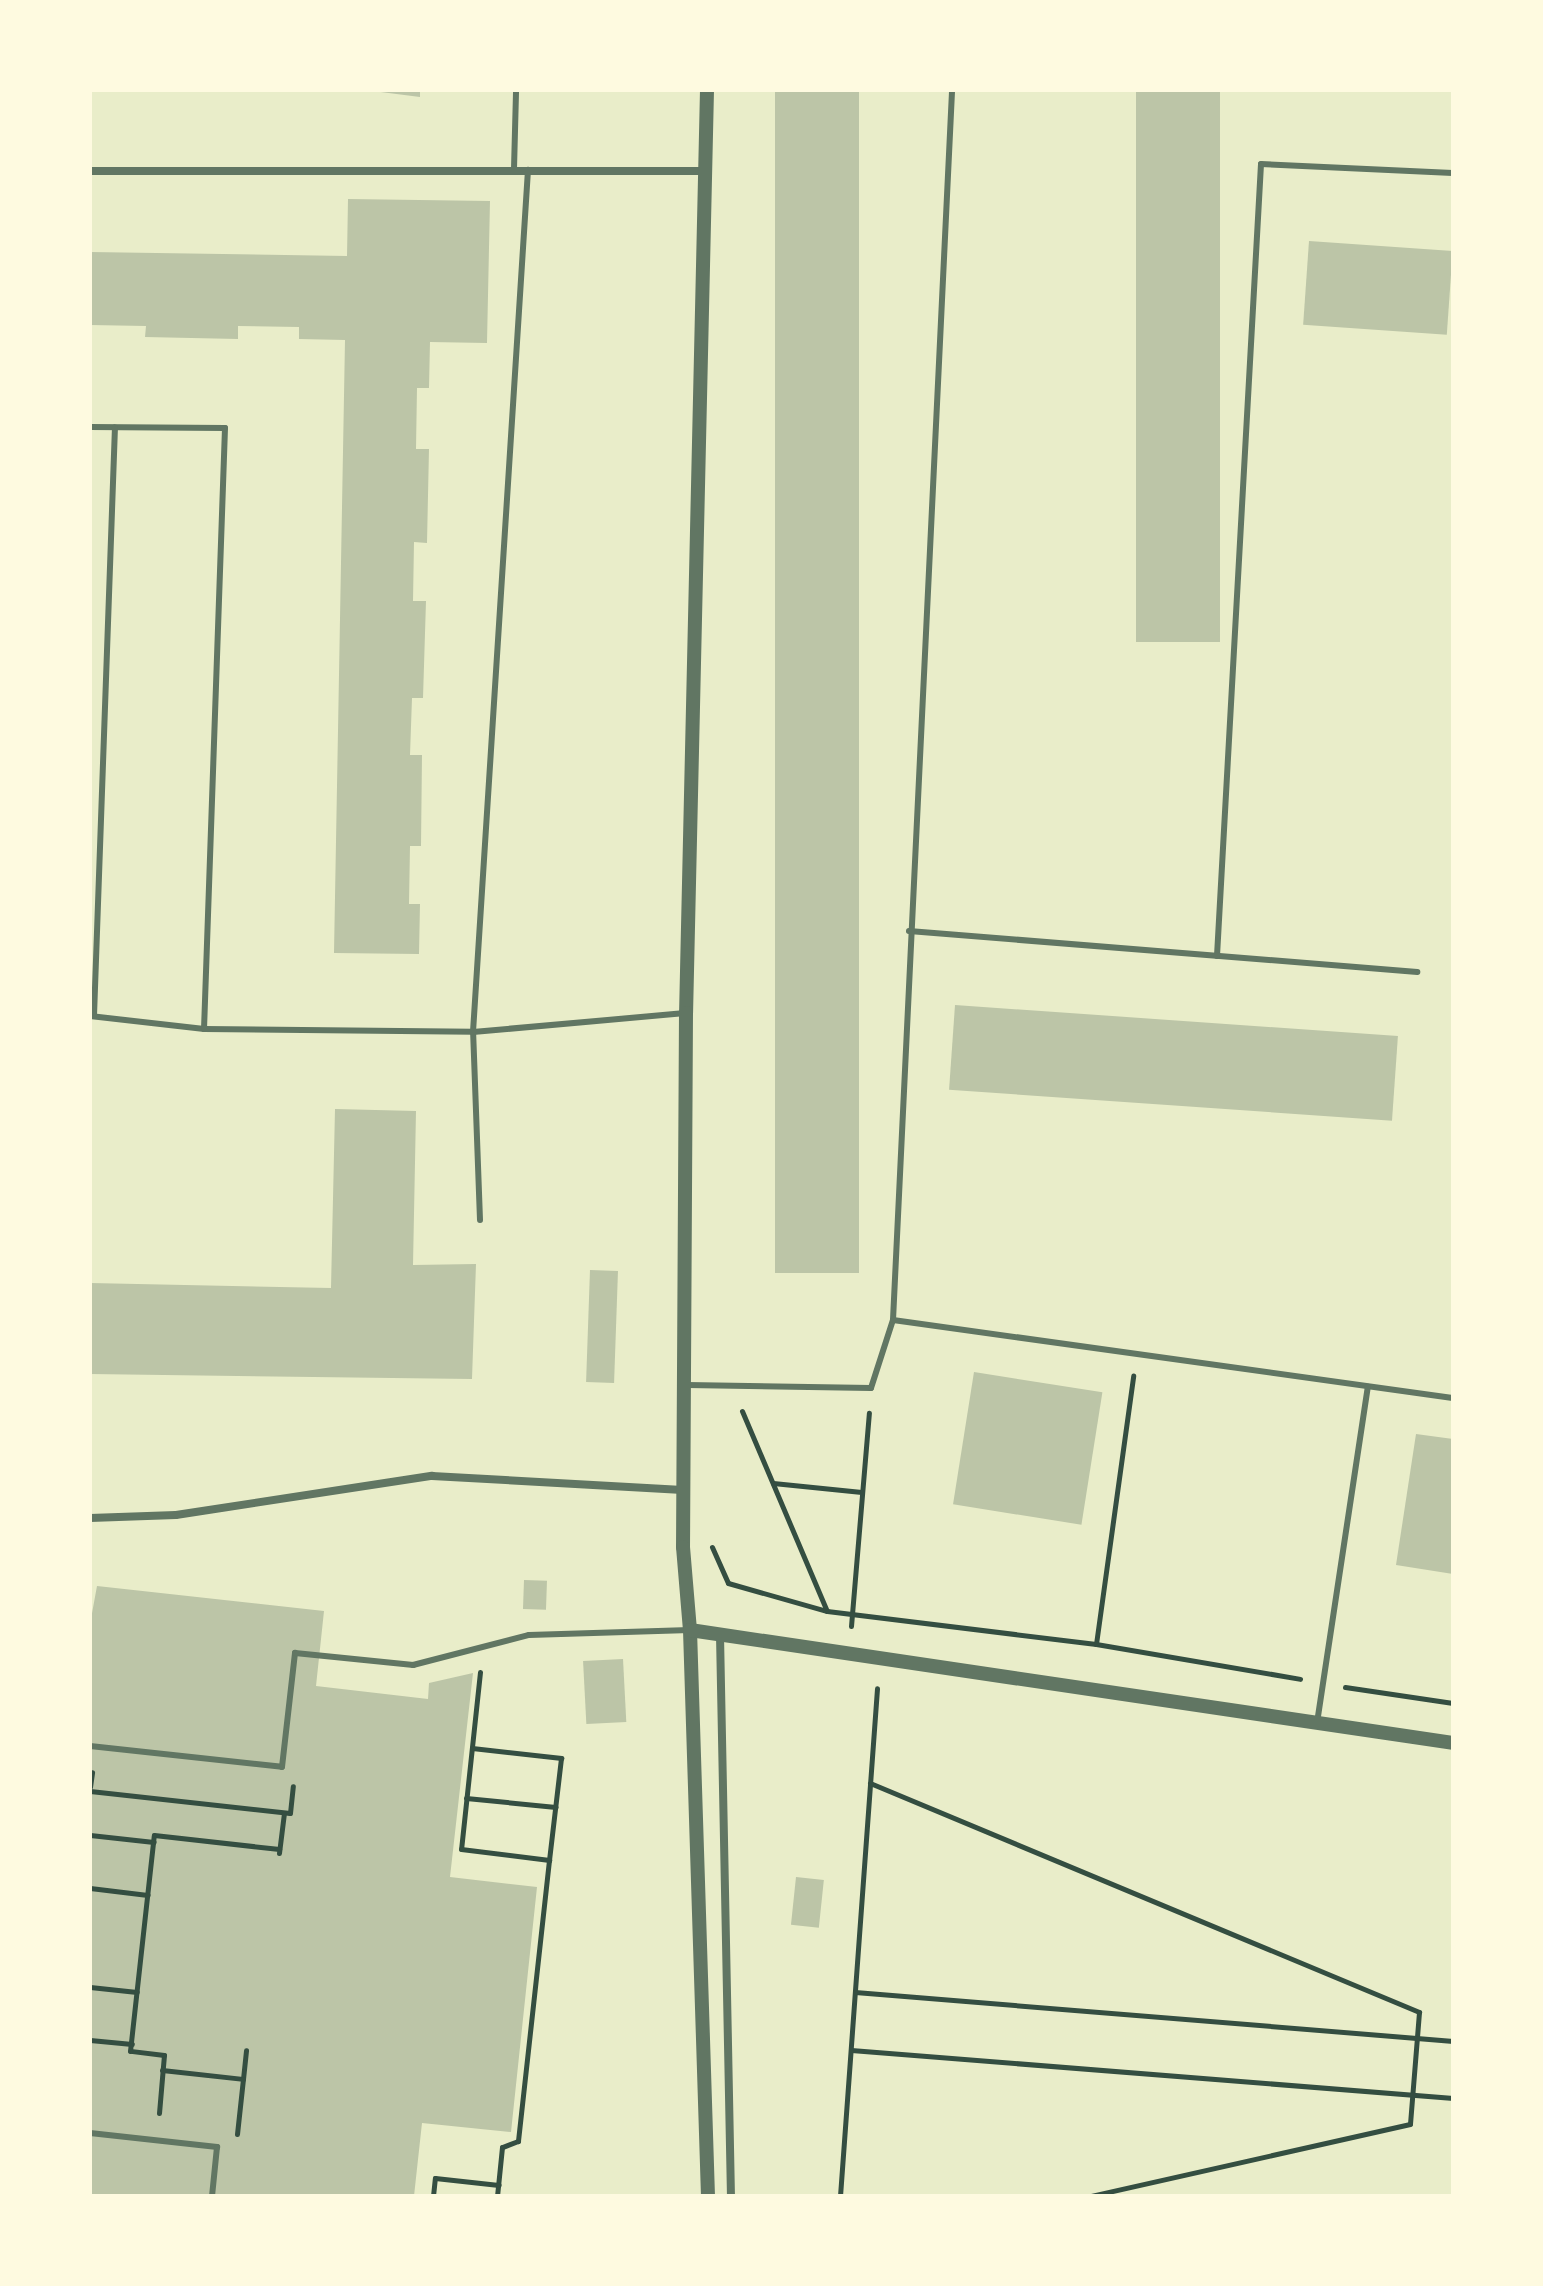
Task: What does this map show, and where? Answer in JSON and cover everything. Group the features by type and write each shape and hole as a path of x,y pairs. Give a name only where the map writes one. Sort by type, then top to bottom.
{"street":[{"path":"707,90 686,1013 687,1385 683,1547 690,1630 708,2196"},
{"path":"90,171 706,171"},
{"path":"90,1518 176,1515 432,1476 683,1490"},
{"path":"690,1630 1316,1726 1453,1743"},
{"path":"720,1635 731,2196"}],"lane":[{"path":"514,169 516,90"},
{"path":"687,1385 871,1388 893,1320 909,931 952,90"},
{"path":"1217,956 1261,164 1453,173"},
{"path":"480,1220 473,1032 528,170"},
{"path":"90,427 225,428 204,1029"},
{"path":"115,427 92,1016 204,1029 473,1032 686,1013"},
{"path":"909,931 1417,972"},
{"path":"893,1320 1137,1350 1453,1398"},
{"path":"1316,1726 1368,1387"},
{"path":"90,1746 282,1767 295,1653 413,1665 529,1635 690,1630"},
{"path":"90,2133 217,2147 212,2196"}],"path":[{"path":"1096,1644 1137,1350"},
{"path":"731,1384 827,1611"},
{"path":"848,1654 871,1388"},
{"path":"773,1483 862,1492"},
{"path":"683,1547 716,1547 728,1583 827,1611 1096,1644 1453,1703"},
{"path":"482,1648 461,1849 549,1860"},
{"path":"840,2196 880,1659"},
{"path":"472,1748 561,1758 518,2141 502,2147 497,2196"},
{"path":"870,1783 1419,2012 1410,2124 1090,2196"},
{"path":"466,1798 556,1807"},
{"path":"159,2113 164,2055 130,2051 154,1835 279,1851 284,1813"},
{"path":"90,1835 154,1842"},
{"path":"90,1888 148,1895"},
{"path":"90,1987 137,1992"},
{"path":"855,1992 1453,2041"},
{"path":"90,2040 132,2044"},
{"path":"162,2070 243,2079 246,2050"},
{"path":"851,2050 1453,2098"},
{"path":"433,2196 435,2178 499,2185"}],"building":[{"path":"365,90 420,90 420,97"},
{"path":"775,90 859,90 859,1273 775,1273"},
{"path":"1136,90 1220,90 1220,642 1136,642"},
{"path":"348,199 490,201 487,343 430,342 429,388 417,388 416,449 429,449 427,543 414,542 413,601 426,601 423,698 412,698 410,755 422,755 421,846 410,846 409,904 420,904 419,954 334,953 345,340 299,339 299,327 238,326 238,339 145,337 146,326 90,325 90,252 347,256"},
{"path":"1309,241 1453,251 1447,335 1303,325"},
{"path":"955,1005 1398,1036 1392,1121 949,1090"},
{"path":"335,1109 416,1111 413,1265 476,1264 472,1379 90,1374 90,1283 331,1288"},
{"path":"590,1270 618,1271 614,1383 586,1382"},
{"path":"974,1372 1102,1392 1081,1525 953,1504"},
{"path":"1416,1434 1453,1439 1453,1574 1396,1565"},
{"path":"524,1580 547,1581 546,1610 523,1609"},
{"path":"97,1586 324,1611 316,1686 428,1699 429,1683 473,1673 450,1877 537,1887 511,2132 422,2123 414,2196 90,2196 90,1624"},
{"path":"623,1659 626,1722 586,1724 583,1661"},
{"path":"796,1877 824,1880 819,1928 791,1925"}]}
